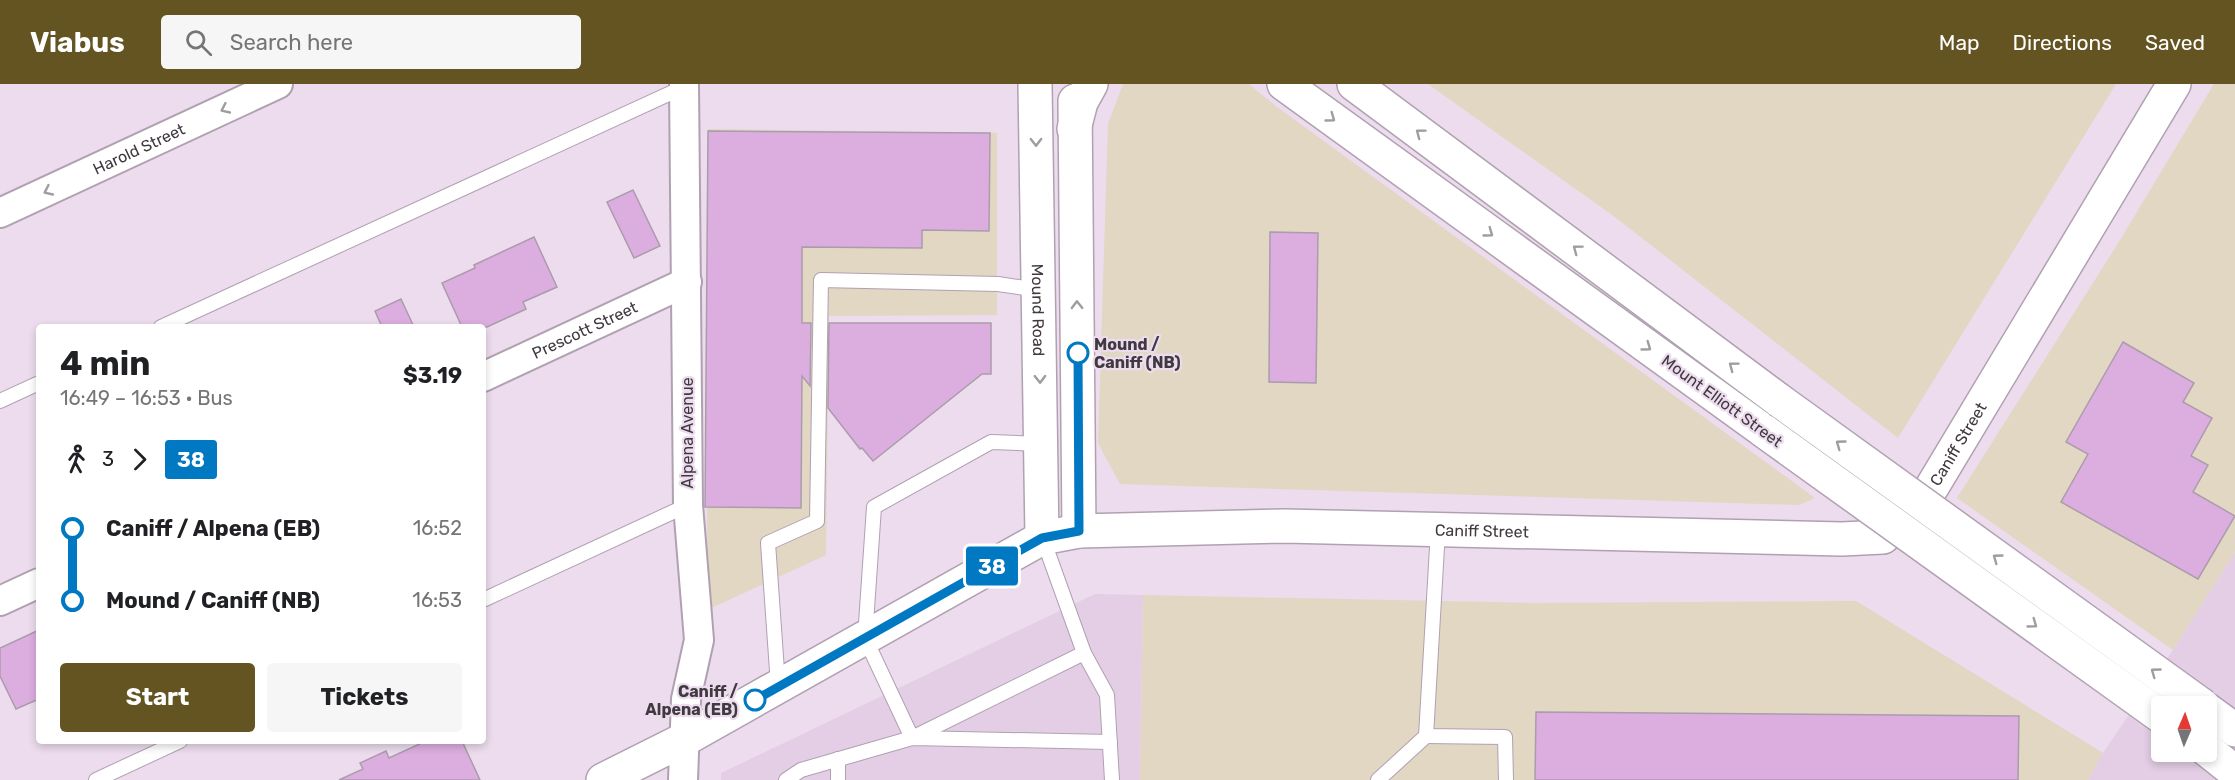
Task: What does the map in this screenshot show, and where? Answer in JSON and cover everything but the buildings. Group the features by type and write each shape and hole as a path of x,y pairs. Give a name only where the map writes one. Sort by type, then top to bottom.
{"street":[{"name":"Harold Street","path":"0,213 278,84"},
{"name":"Mound Road","path":"1035,84 1042,538"},
{"path":"1075,84 1079,531"},
{"path":"1074,129 1081,102 1091,84"},
{"name":"Mount Elliott Street","path":"1284,84 2151,709"},
{"path":"1354,84 1780,400 2189,696"},
{"name":"Caniff Street","path":"603,780 686,739 1042,538 1079,531 1286,526 1830,538 1883,537 1919,505 1934,483 2174,84"},
{"name":"Alpena Avenue","path":"683,780 686,699 699,640 688,505 684,85"},
{"name":"Prescott Street","path":"486,376 687,282"},
{"path":"0,601 36,584"},
{"path":"2217,717 2235,730"},
{"path":"2217,758 2235,772"}],"lane":[{"path":"167,324 684,85"},
{"path":"778,687 768,543 817,521 820,280 998,284 1038,290"},
{"path":"0,401 36,384"},
{"path":"912,738 865,638 874,507 991,442 1041,444"},
{"path":"486,599 688,505"},
{"path":"1378,780 1426,735 1437,530"},
{"path":"1042,538 1084,653 1107,695 1112,780"},
{"path":"786,780 801,770 912,738 1084,653"},
{"path":"1426,735 1505,736 1506,780"},
{"path":"912,738 1110,742"},
{"path":"96,780 174,744"},
{"path":"838,759 838,780"}],"shaded area":[{"path":"1123,84 1249,84 1277,107 1815,498 1799,505 1120,484 1098,443 1108,124"},
{"path":"1428,84 2116,84 1898,438 1615,217"},
{"path":"2214,84 2235,84 2235,552 2173,650 1957,498 2117,245"},
{"path":"708,129 997,133 997,315 829,316 826,555 707,610"},
{"path":"2235,552 2235,780 2088,780 2103,753 2173,650"},
{"path":"1095,594 1143,595 1140,780 721,780 721,773"},
{"path":"1143,595 1534,603 1856,601 2103,753 2088,780 1140,780"}],"bus line":[{"name":"38","path":"755,700 1042,538 1079,531 1081,515 1078,353"}],"place":[{"name":"Mound / Caniff (NB)","path":"1078,353"},
{"name":"Caniff / Alpena (EB)","path":"755,700"}]}
